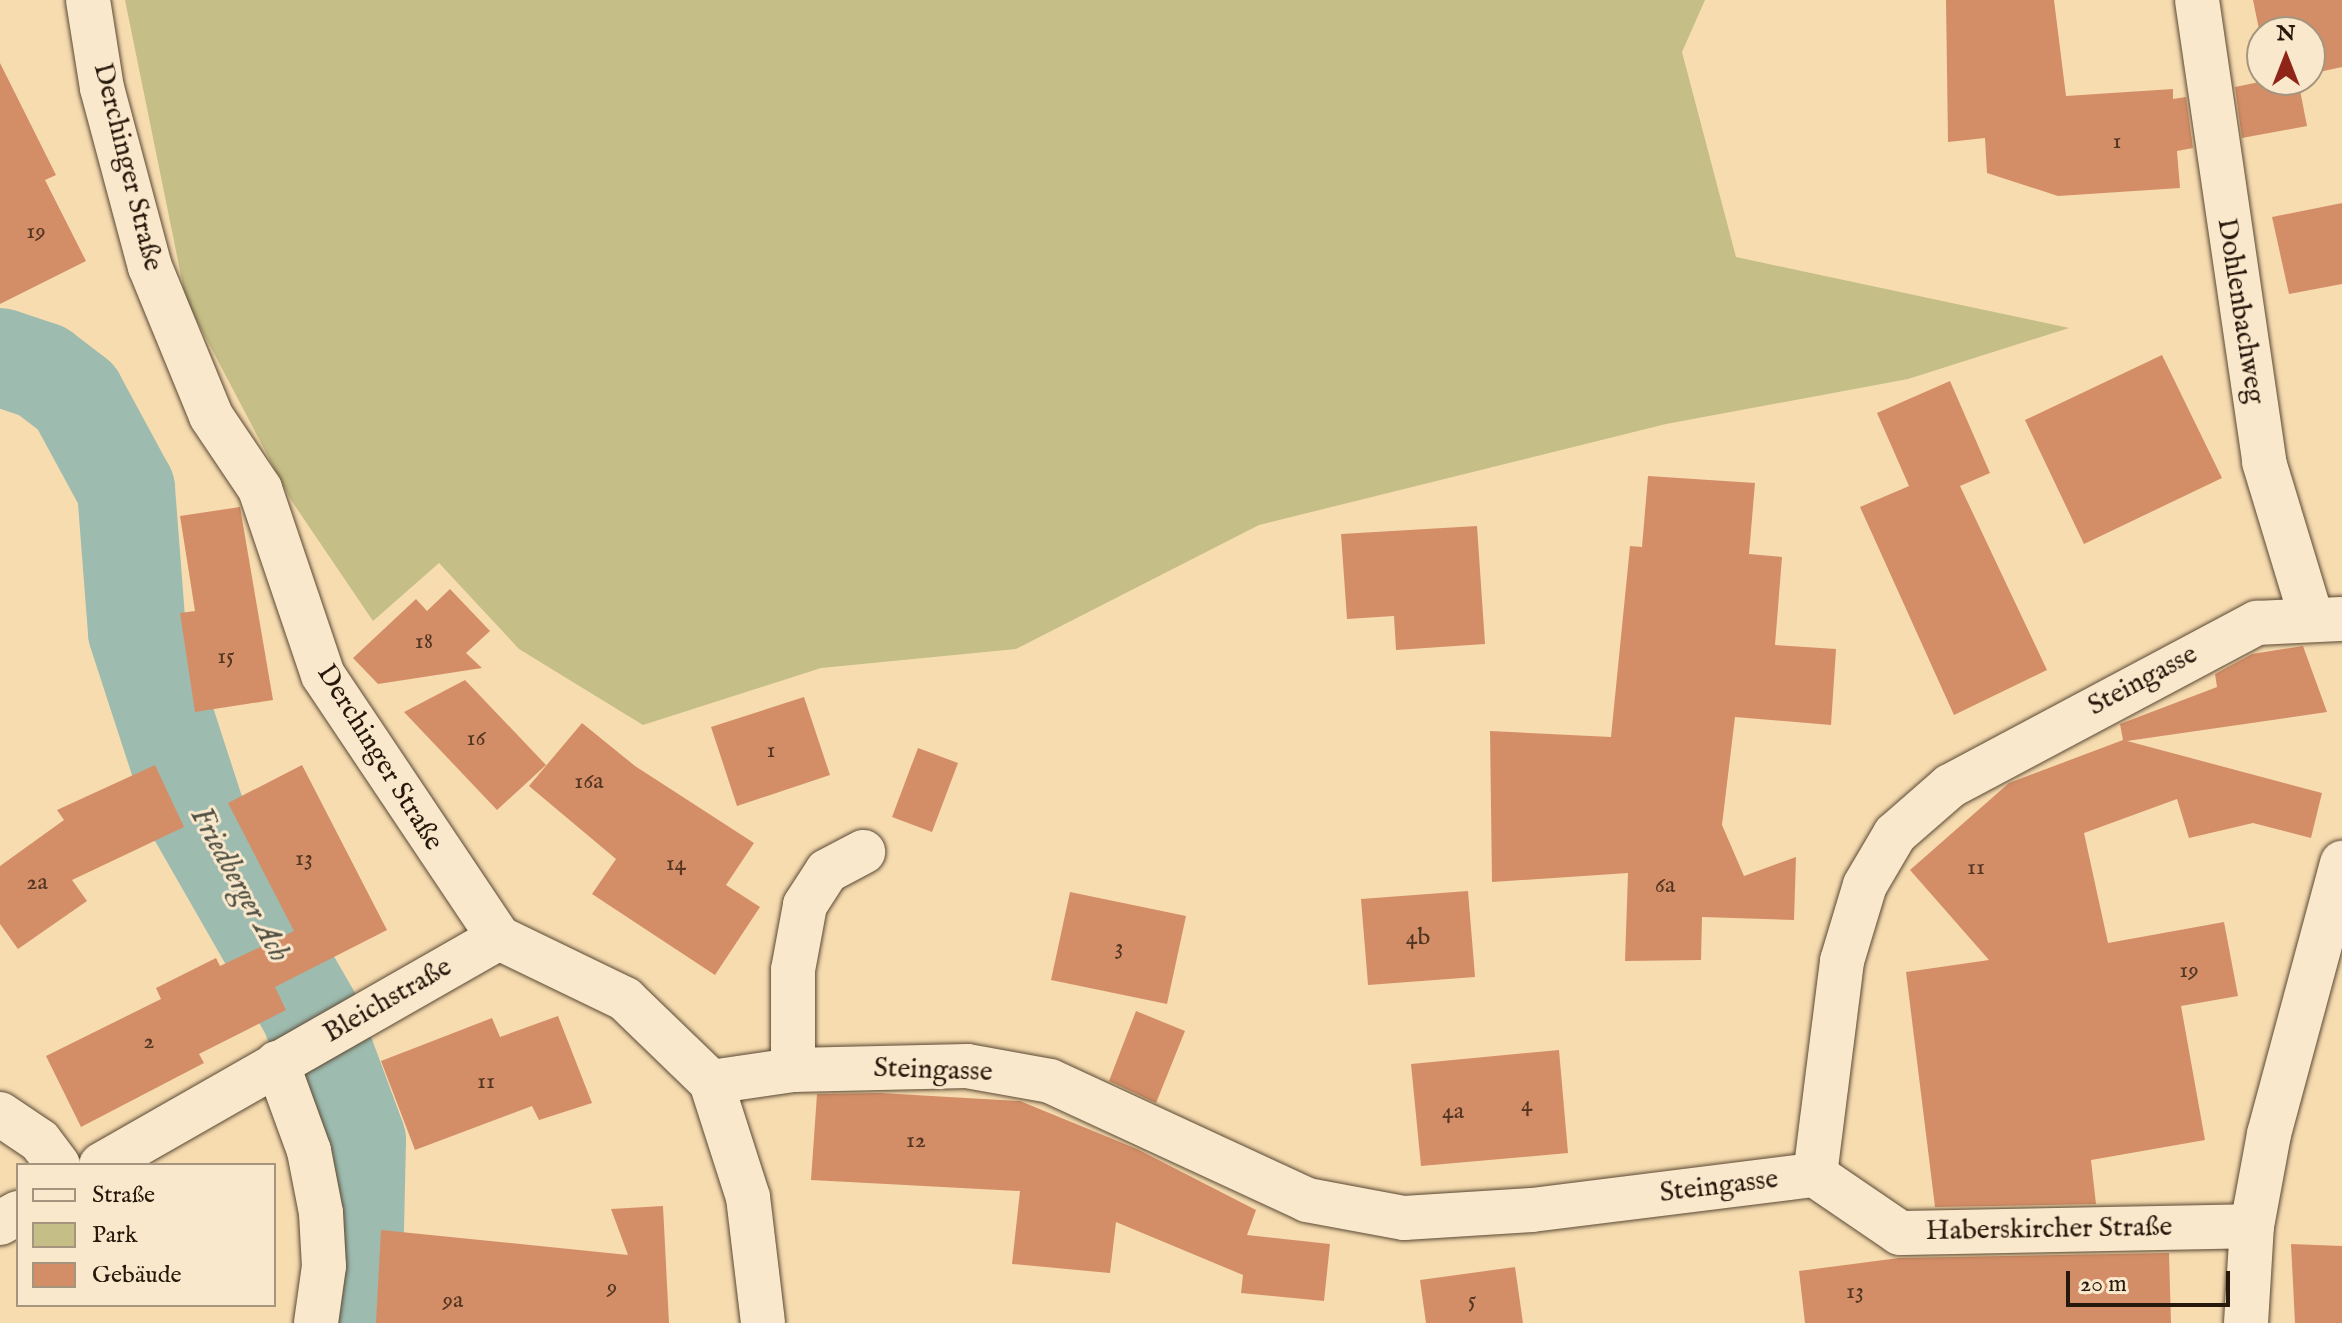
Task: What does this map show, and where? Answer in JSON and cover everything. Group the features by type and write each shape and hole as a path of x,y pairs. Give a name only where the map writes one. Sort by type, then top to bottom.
{"street":[{"name":"Derchinger Straße","path":"88,0 102,88 150,267 211,416 260,489 323,675 499,938"},
{"name":"Dohlenbachweg","path":"2197,0 2264,462 2326,618"},
{"name":"Steingasse","path":"711,1082 793,1070 967,1066 1050,1081 1307,1200 1404,1218 1532,1210 1815,1175 1842,961 1865,885 1895,834 1950,786 2135,684 2257,623 2326,618"},
{"path":"793,1070 793,970 805,905 827,871 863,852"},
{"path":"2246,1323 2252,1226 2269,1134 2342,863"},
{"name":"Bleichstraße","path":"104,1163 499,938"},
{"path":"499,938 625,999 711,1082 748,1197 763,1323"},
{"path":"283,1059 309,1151 321,1213 324,1266 316,1323"},
{"path":"0,1114 40,1141 56,1163"},
{"name":"Haberskircher Straße","path":"1815,1175 1900,1233 2252,1226"}],"green space":[{"path":"125,0 1705,0 1682,52 1736,257 2069,328 1908,379 1666,424 1259,525 1016,649 821,668 643,725 519,649 439,563 373,621 291,500 186,300"}],"building":[{"path":"1946,0 2054,0 2066,96 2173,89 2173,99 2186,97 2193,148 2177,151 2180,188 2058,196 1987,173 1985,138 1948,142"},
{"path":"2253,0 2342,0 2342,67 2326,70 2326,16 2256,16"},
{"path":"0,63 56,175 45,180 86,261 0,304"},
{"path":"2246,85 2246,96 2301,96 2307,126 2242,138 2235,87"},
{"path":"2342,203 2342,284 2289,294 2272,217"},
{"path":"2162,355 2222,478 2084,544 2025,420"},
{"path":"1950,381 1990,473 1960,486 2047,670 1954,715 1860,507 1909,486 1877,413"},
{"path":"1648,476 1755,483 1749,554 1782,557 1775,645 1836,649 1831,725 1735,717 1722,825 1744,876 1796,857 1794,920 1702,917 1701,960 1625,961 1628,873 1492,882 1490,731 1611,737 1630,546 1642,547"},
{"path":"240,507 273,700 195,712 180,613 195,611 180,516"},
{"path":"1477,526 1485,644 1396,650 1394,616 1347,619 1341,534"},
{"path":"450,589 490,631 466,653 482,668 378,684 353,658 416,599 427,611"},
{"path":"2303,646 2327,712 2127,741 2322,793 2311,838 2253,823 2189,838 2177,799 2084,833 2108,943 2224,922 2238,996 2181,1006 2205,1140 2091,1160 2096,1204 1935,1207 1906,972 1989,960 1910,870 2009,783 2123,740 2120,724 2217,687 2215,674 2252,654"},
{"path":"465,680 546,765 497,810 404,712"},
{"path":"804,697 830,775 737,806 711,727"},
{"path":"582,723 635,766 754,843 726,885 760,907 715,975 592,894 616,859 529,786"},
{"path":"918,748 958,763 932,832 892,817"},
{"path":"155,765 184,827 72,880 87,901 18,949 0,924 0,866 64,820 57,810"},
{"path":"302,765 387,930 275,987 286,1010 199,1054 204,1063 81,1127 46,1056 161,999 156,988 216,958 220,966 294,931 228,803"},
{"path":"1468,891 1475,977 1368,985 1361,899"},
{"path":"1070,892 1186,916 1167,1004 1051,980"},
{"path":"1136,1011 1185,1031 1156,1103 1109,1081"},
{"path":"558,1016 592,1103 539,1120 532,1106 415,1150 381,1061 492,1018 500,1037"},
{"path":"1559,1050 1568,1153 1421,1166 1411,1064"},
{"path":"880,1093 1020,1101 1137,1149 1256,1210 1247,1235 1330,1244 1324,1301 1241,1293 1243,1275 1116,1222 1110,1273 1012,1264 1020,1191 811,1180 817,1094"},
{"path":"663,1206 669,1323 376,1323 381,1230 628,1255 611,1209"},
{"path":"2291,1244 2342,1246 2342,1323 2295,1323"},
{"path":"2169,1253 2171,1323 1805,1323 1799,1271 1899,1258"},
{"path":"1515,1267 1523,1323 1426,1323 1420,1280"}],"waterway":[{"name":"Friedberger Ach","path":"0,357 42,371 76,397 126,489 137,632 196,814 310,1013 357,1140 353,1323"}]}
